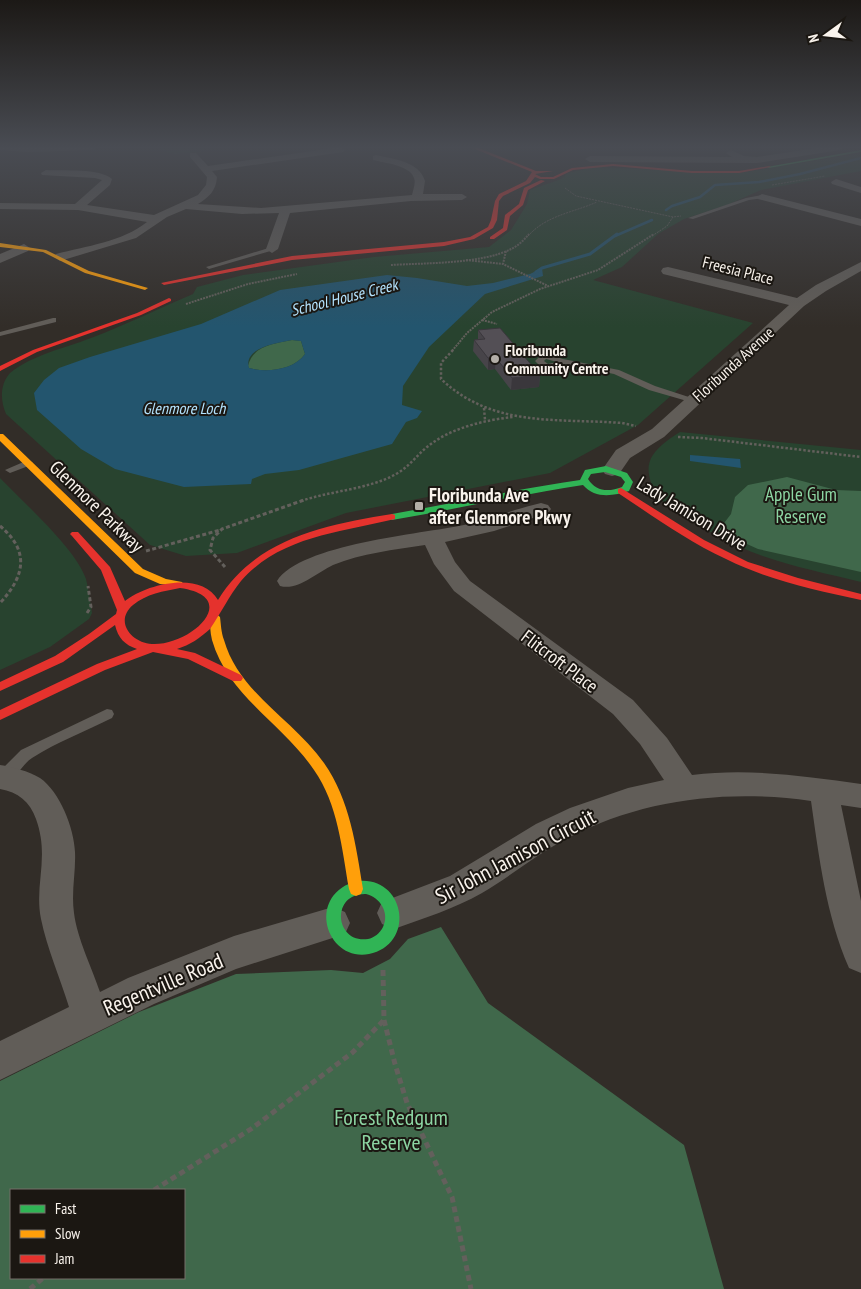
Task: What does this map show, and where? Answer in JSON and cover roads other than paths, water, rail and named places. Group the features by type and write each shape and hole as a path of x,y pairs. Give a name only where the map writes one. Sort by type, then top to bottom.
{"main road":[{"path":"39,337 106,320 127,311 144,293 164,284 292,258 439,245 472,238 490,228 494,220 495,207"},
{"path":"0,245 44,251 60,257 87,272 144,293 152,301 169,300 184,297 204,282 263,269 373,255 450,249 480,243 503,232 508,215 518,207"},
{"path":"164,284 180,285 184,297"},
{"path":"0,369 26,354 122,320 169,300"},
{"name":"Glenmore Parkway","path":"0,436 140,571 164,582 184,585"},
{"path":"0,460 14,474"},
{"path":"228,576 248,568 298,540 336,528 447,508 528,490 584,482 596,491 609,493 626,489 629,482 624,474 612,470 599,469 588,472 584,482"},
{"name":"Lady Jamison Drive","path":"621,491 699,542 745,565 800,583 861,596"},
{"name":"Glenmore Parkway","path":"65,524 92,551 106,569 122,613"},
{"path":"0,715 102,667 156,648 182,644 201,634 210,626 228,591 248,568"},
{"path":"0,687 58,660 93,637 122,613 131,602 147,592 167,586 210,581"},
{"path":"184,585 200,588 209,594 215,602 217,642 237,678 303,746 320,767 332,789 344,823 356,889"},
{"path":"122,613 119,625 122,634 129,641 139,646 191,656 237,678"},
{"path":"356,889 374,889 382,892 388,898 388,926 372,944 362,946 351,944 342,939 336,932 333,923 335,906 341,898 356,889"}],"street":[{"path":"45,207 101,210 133,217 157,219"},
{"path":"60,257 131,235 146,228 157,219 183,207"},
{"path":"198,207 240,211 284,210 296,207"},
{"path":"799,207 861,224"},
{"path":"272,249 285,215 284,210"},
{"path":"0,259 24,248"},
{"name":"Floribunda Avenue","path":"612,470 623,454 658,432 799,303 821,288 861,266"},
{"name":"Freesia Place","path":"668,272 799,303"},
{"path":"288,581 302,571 333,557 358,550 432,538 486,526 541,509"},
{"name":"Flitcroft Place","path":"432,538 445,564 462,586 623,707 655,740 685,789"},
{"path":"2,777 21,781 30,786 44,800 50,814 59,848 55,904 58,919 90,1016"},
{"name":"Sir John Jamison Circuit","path":"388,926 457,889 556,829 629,801 685,789 752,784 861,796"},
{"path":"824,791 839,884 861,956"},
{"name":"Regentville Road","path":"0,1061 141,990 234,953 333,923"}],"lane":[{"path":"691,218 724,207"},
{"path":"209,267 272,249"},
{"path":"0,334 53,320"},
{"path":"561,361 616,372 652,388 694,400"},
{"path":"14,474 28,463"},
{"path":"2,777 26,754 107,714"}],"water":[{"name":"Glenmore Loch","path":"542,268 543,276 485,294 429,347 403,386 402,405 422,411 417,418 406,422 392,444 299,470 265,474 252,479 251,484 184,487 115,469 81,449 37,410 34,393 44,380 59,368 201,324 280,290 387,275 467,286 493,283 530,274","holes":["292,340 301,341 305,354 294,364 271,370 249,368 251,355 263,347"]},
{"path":"690,455 740,459 741,468 690,461"}],"waterway":[{"name":"School House Creek","path":"666,210 670,207"},
{"name":"School House Creek","path":"615,236 652,220"},
{"name":"School House Creek","path":"536,272 542,268 590,254 617,234"}],"place":[{"name":"Floribunda Community Centre","path":"495,359"},
{"name":"Floribunda Ave after Glenmore Pkwy","path":"419,506"}],"park label":[{"name":"Apple Gum Reserve","path":"801,505"},
{"name":"Forest Redgum Reserve","path":"391,1130"}]}
